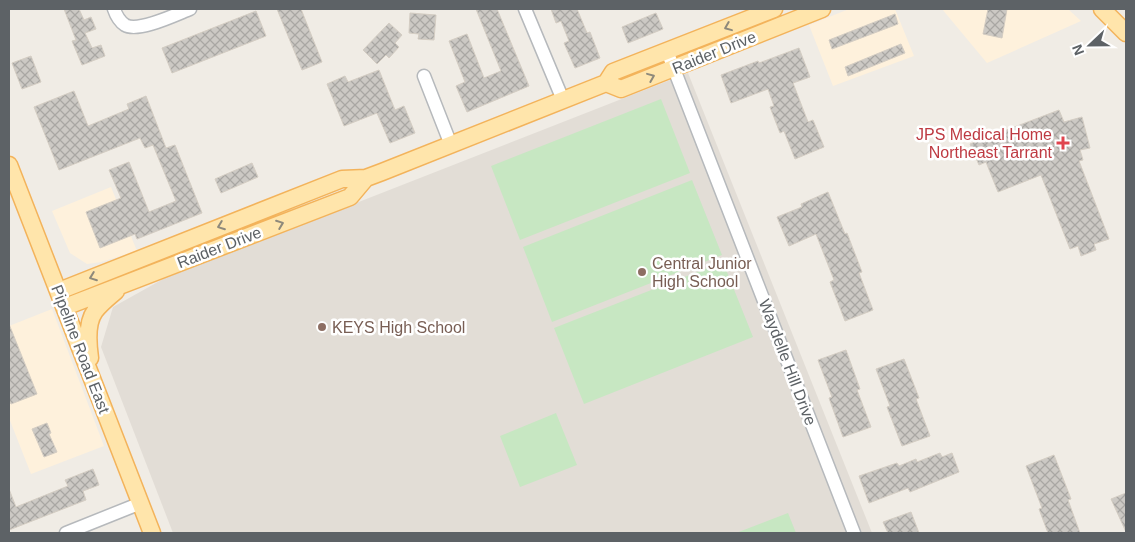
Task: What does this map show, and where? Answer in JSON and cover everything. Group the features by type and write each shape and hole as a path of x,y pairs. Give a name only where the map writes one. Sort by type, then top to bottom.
{"main road":[{"name":"Raider Drive","path":"59,291 342,179 366,178 606,83 614,72 774,9"},
{"name":"Raider Drive","path":"606,83 620,90 822,9"},
{"path":"1102,9 1126,33"},
{"name":"Pipeline Road East","path":"9,164 152,533"},
{"name":"Raider Drive","path":"65,308 350,197 366,178"},
{"path":"170,247 176,264"},
{"path":"92,378 88,346 89,323 94,312 120,285"}],"street":[{"path":"116,14 126,26 134,28 157,22 190,9"},
{"path":"525,9 563,100"},
{"name":"Waydelle Hill Drive","path":"666,51 854,533"},
{"path":"424,76 451,144"},
{"path":"66,533 141,503"}],"shaded area":[{"path":"849,9 895,9 914,56 833,86 809,25"},
{"path":"942,9 1068,9 1081,21 987,63"},
{"path":"688,73 872,533 173,533 101,347 113,307 165,278"},
{"path":"111,187 137,251 101,262 87,264 70,253 52,211"},
{"path":"52,309 104,446 31,474 9,418 9,326"}],"green space":[{"path":"661,99 690,173 520,240 491,166"},
{"path":"692,180 722,255 552,322 523,247"},
{"path":"723,262 753,337 584,404 554,328"},
{"path":"556,413 577,465 520,487 500,436"},
{"path":"788,513 796,533 736,533"}],"building":[{"path":"64,9 79,9 84,20 91,17 96,29 85,33 92,48 101,45 105,56 82,65 72,41 76,40"},
{"path":"277,9 301,9 322,62 302,70"},
{"path":"476,9 497,9 529,86 467,112 456,86 465,82 449,41 467,34 484,78 501,71"},
{"path":"551,9 577,9 587,33 590,32 600,58 575,68 564,43 569,41 561,21 556,23"},
{"path":"988,9 1007,9 1002,38 983,34"},
{"path":"256,11 266,36 172,73 162,48"},
{"path":"410,13 436,15 434,40 418,39 419,34 409,33"},
{"path":"656,13 663,29 628,43 622,27"},
{"path":"895,14 898,24 832,49 829,40"},
{"path":"389,23 402,35 395,43 399,47 389,58 386,55 377,64 363,50"},
{"path":"901,44 905,53 848,76 845,67"},
{"path":"799,48 810,77 793,83 808,122 813,120 824,147 795,159 784,131 780,133 770,107 774,106 768,89 731,103 721,75"},
{"path":"31,56 41,82 22,89 12,63"},
{"path":"379,70 395,110 404,106 415,133 390,143 377,113 344,126 327,84 345,76 348,82"},
{"path":"74,91 88,126 129,109 127,104 146,96 166,148 175,145 202,213 137,239 135,234 100,248 86,212 121,198 109,170 129,162 149,212 176,201 153,145 145,148 140,138 59,170 34,107"},
{"path":"1059,110 1064,122 1082,117 1090,148 1080,150 1083,160 1079,161 1109,239 1094,244 1096,250 1081,256 1078,246 1070,249 1041,175 998,192 986,162 979,165 970,144"},
{"path":"252,163 258,177 221,193 215,179"},
{"path":"828,192 862,272 859,273 873,310 845,321 830,282 834,280 816,234 789,246 777,217 802,207 801,204"},
{"path":"9,324 37,394 11,404 9,400"},
{"path":"846,350 860,389 857,390 871,427 843,437 829,398 832,397 818,360"},
{"path":"904,359 919,398 916,399 930,436 902,446 887,407 890,406 876,369"},
{"path":"47,423 51,433 49,434 57,452 44,457 32,429"},
{"path":"940,453 942,457 952,453 959,472 910,492 908,488 869,503 859,476 897,463 899,466 916,459 917,462"},
{"path":"1054,455 1071,499 1068,500 1080,533 1048,533 1039,509 1042,508 1026,466"},
{"path":"93,469 99,485 83,491 86,500 9,530 9,489 16,507 68,486 65,480"},
{"path":"1126,493 1126,532 1111,499"},
{"path":"911,512 919,533 888,533 883,522"}],"place":[{"name":"JPS Medical Home Northeast Tarrant","path":"1063,143"},
{"name":"Central Junior High School","path":"642,272"},
{"name":"KEYS High School","path":"322,327"}]}
